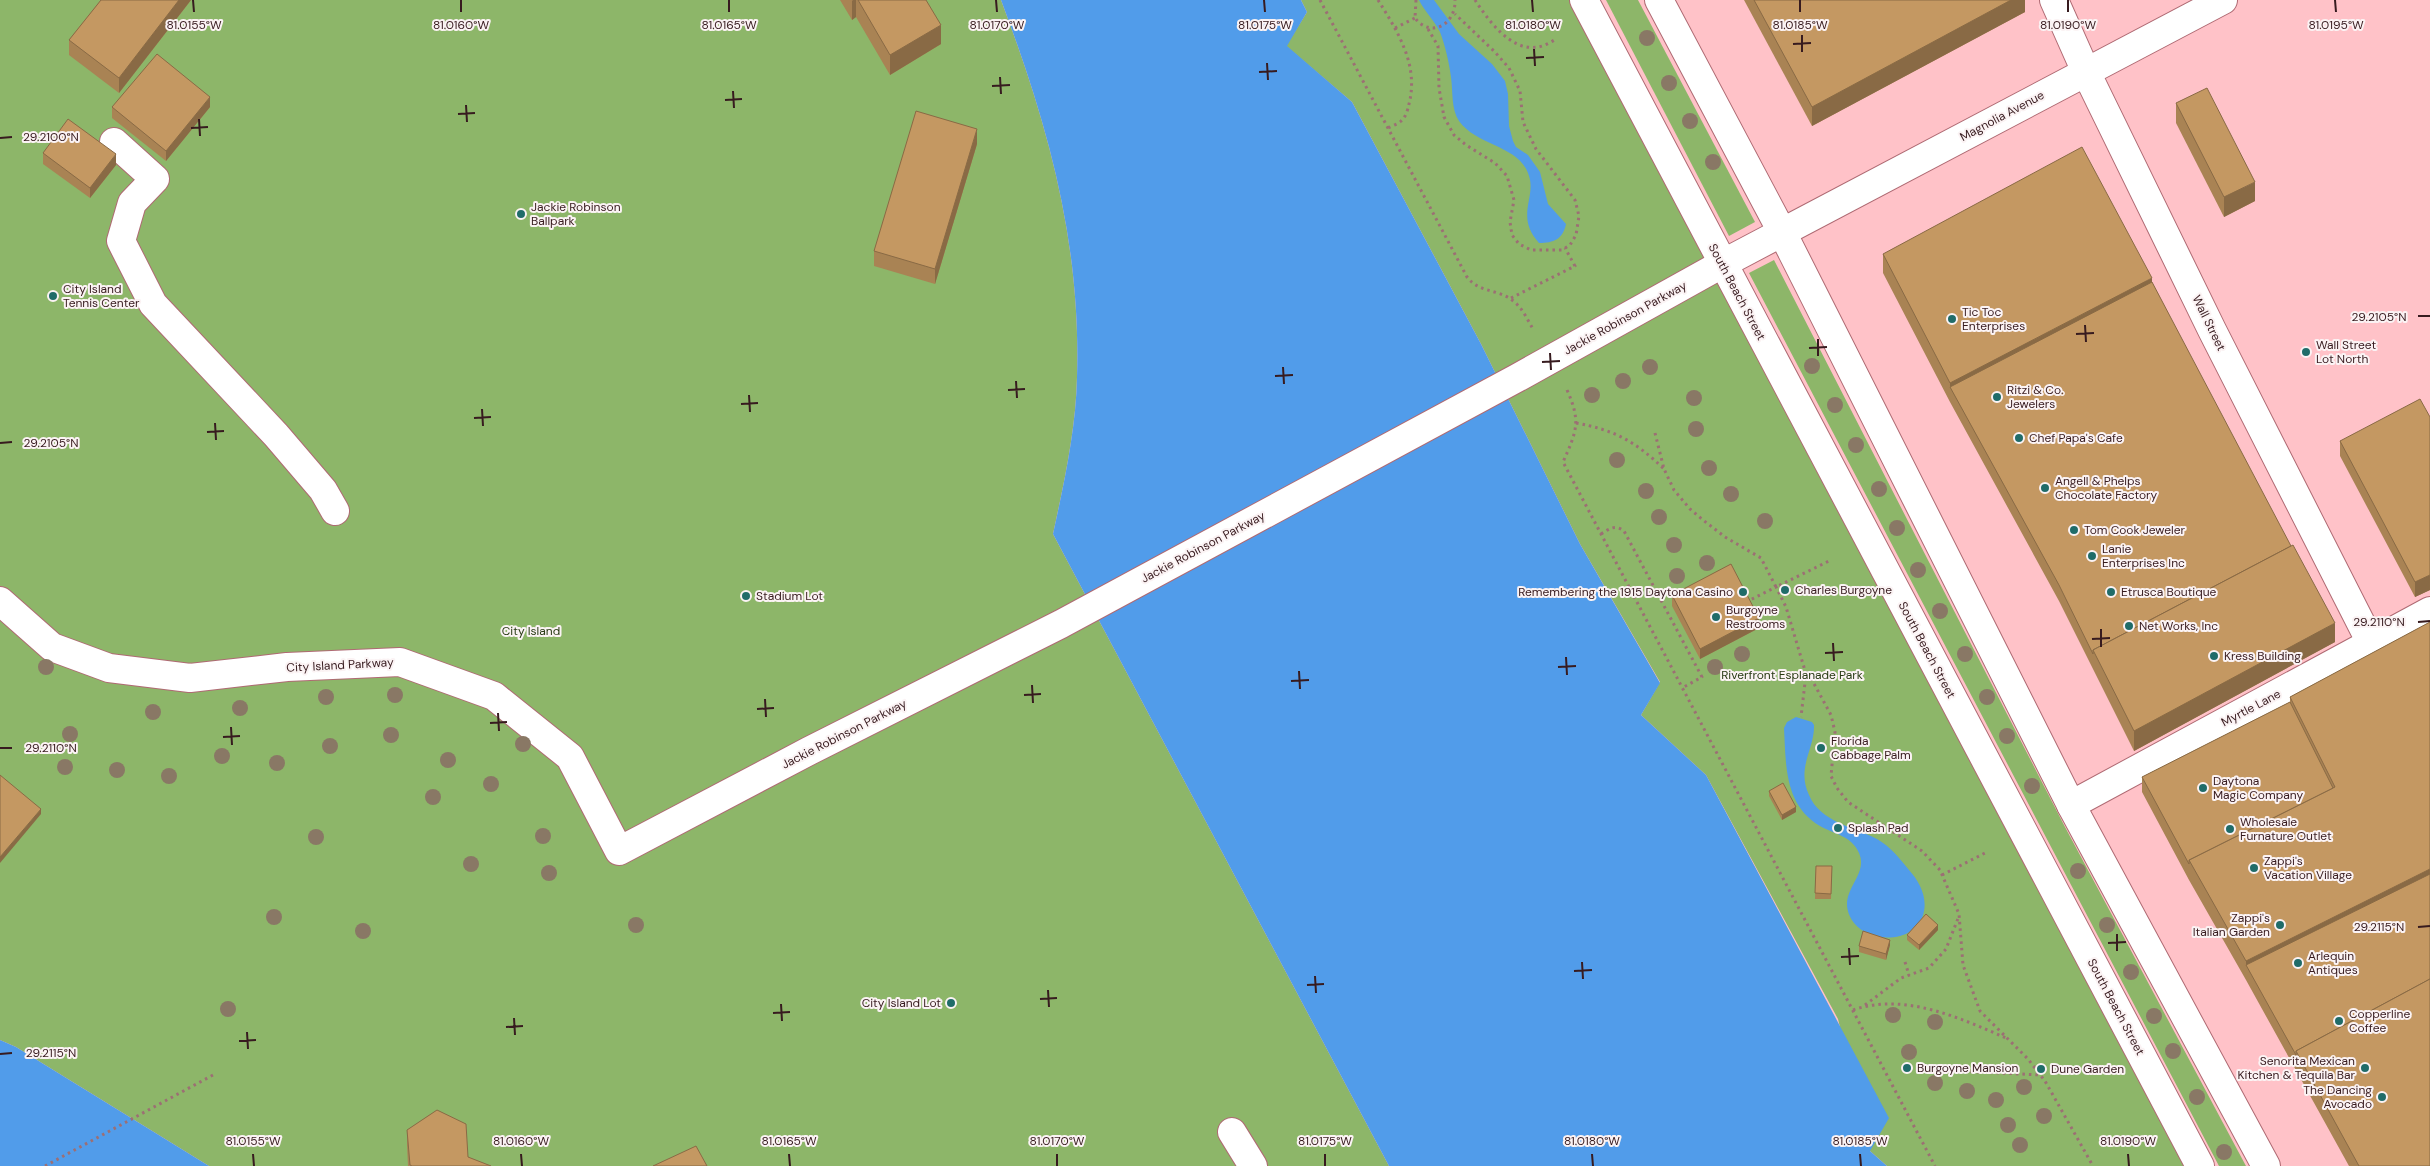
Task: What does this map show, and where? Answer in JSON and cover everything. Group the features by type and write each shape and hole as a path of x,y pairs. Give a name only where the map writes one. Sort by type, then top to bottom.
{"street":[{"name":"South Beach Street","path":"1584,0 2200,1166"},
{"path":"1659,0 1782,232 2071,805 2266,1166"},
{"name":"Wall Street","path":"2054,0 2086,72 2212,330 2371,643"},
{"name":"Magnolia Avenue","path":"1782,232 2223,0"},
{"path":"114,142 155,179 132,203 121,241 153,304 276,435 323,490 335,511"},
{"name":"Jackie Robinson Parkway","path":"619,851 809,751 1061,624 1518,378 1782,232"},
{"name":"City Island Parkway","path":"0,602 52,647 109,668 190,678 287,667 400,662 494,696 570,758 619,851"},
{"name":"Myrtle Lane","path":"2071,805 2430,611"},
{"path":"1232,1132 1253,1166"}],"path":[{"path":"1320,0 1467,277 1472,283 1483,290 1511,298 1521,308 1533,329"},
{"path":"1378,0 1407,53 1412,82 1411,98 1407,112 1402,121 1388,128"},
{"path":"1410,0 1415,2 1414,18 1420,26 1428,29 1443,25 1454,14 1455,0"},
{"path":"1475,0 1510,41 1524,47 1538,47 1556,39"},
{"path":"1428,29 1438,46 1438,88 1444,117 1454,135 1466,145 1496,162 1507,176 1514,200 1510,222 1512,235 1519,244 1531,250 1552,252 1565,248 1570,245 1579,225 1575,200 1536,149 1523,122 1520,91 1509,68 1494,51 1454,14"},
{"path":"1395,28 1414,18"},
{"path":"1511,298 1575,266 1565,248"},
{"path":"1567,390 1575,407 1576,423 1563,462 1935,1166"},
{"path":"1576,423 1593,426 1631,440 1664,469"},
{"path":"1655,433 1664,469 1674,490 1690,510 1724,537 1761,558 1776,587 1786,607 1806,674 1801,717"},
{"path":"1601,534 1612,527 1619,527 1624,531 1702,677 1682,688"},
{"path":"1746,602 1829,561"},
{"path":"1679,635 1686,631"},
{"path":"1806,674 1812,680 1831,714 1835,732 1831,776 1837,788 1848,802 1922,851 1942,875 1959,914 1963,965 1969,986 1980,1011 2009,1039 2041,1075 2093,1166"},
{"path":"1942,875 1985,853"},
{"path":"1865,1006 1876,995 1909,975 1929,968 1946,949 1959,914"},
{"path":"1905,962 1909,975"},
{"path":"1853,1010 1865,1006 1910,1006 1945,1013 2009,1039"},
{"path":"1938,1070 2041,1075"},
{"path":"45,1166 213,1075"}],"green space":[{"name":"City Island","path":"0,0 1001,0 1047,139 1067,231 1073,279 1077,327 1076,397 1069,456 1053,534 1389,1166 209,1166 16,1047 0,1040"},
{"name":"Riverfront Esplanade Park","path":"1301,0 1584,0 2200,1166 1887,1166 1870,1151 1838,1019 1706,775 1641,715 1660,682 1580,544 1481,344 1352,102 1286,46 1307,12"},
{"path":"1606,0 1638,0 1755,222 1729,236"},
{"path":"1774,260 2065,827 2246,1166 2219,1166 1749,273"}],"water":[{"path":"1001,0 1301,0 1307,12 1287,46 1352,102 1481,344 1580,544 1660,683 1641,715 1706,775 1889,1118 1870,1151 1887,1166 1389,1166 1053,534 1069,456 1076,397 1077,327 1073,279 1067,231 1047,139"},
{"path":"1419,0 1434,0 1459,34 1492,64 1505,81 1508,94 1509,126 1513,141 1516,147 1528,155 1540,172 1548,204 1566,224 1563,233 1557,239 1539,243 1532,233 1527,215 1530,182 1523,164 1506,151 1476,136 1456,116 1447,54 1442,37"},
{"name":"Splash Pad","path":"1796,717 1812,722 1814,725 1814,734 1804,776 1809,795 1814,804 1821,812 1838,823 1877,839 1895,853 1919,884 1923,894 1924,911 1920,922 1904,935 1882,937 1871,935 1854,923 1848,912 1849,894 1860,870 1859,853 1856,847 1847,839 1820,826 1808,817 1799,807 1793,795 1789,783 1785,756 1784,728 1787,722"},
{"path":"0,1040 16,1047 209,1166 0,1166"}],"building":[{"path":"101,0 179,0 119,78 69,40"},
{"path":"858,0 926,0 941,25 890,55"},
{"path":"1754,0 2011,0 1812,107"},
{"path":"157,54 210,97 166,151 112,107"},
{"path":"2207,88 2255,182 2224,197 2176,103"},
{"path":"916,111 977,129 935,269 874,251"},
{"path":"68,119 116,154 90,188 43,153"},
{"path":"2082,147 2152,278 1950,383 1883,254"},
{"path":"2152,282 2291,546 2093,650 2093,654 2059,585 1950,387"},
{"path":"2420,399 2430,417 2430,575 2415,582 2340,441"},
{"name":"Kress Building","path":"2293,545 2335,623 2134,731 2093,650"},
{"name":"Burgoyne Restrooms","path":"1731,564 1759,618 1700,649 1672,595"},
{"path":"2430,622 2430,869 2246,961 2189,860 2335,787 2290,697"},
{"path":"2290,702 2333,788 2189,860 2189,864 2142,777"},
{"path":"0,775 41,809 0,857"},
{"path":"1783,783 1796,807 1782,815 1769,791"},
{"path":"1816,866 1832,866 1831,894 1815,893"},
{"path":"2430,874 2430,979 2296,1051 2296,1055 2246,965"},
{"path":"1926,914 1938,925 1919,945 1907,935"},
{"path":"1863,931 1890,940 1886,954 1859,946"},
{"path":"2430,979 2430,1166 2359,1166 2296,1051"},
{"path":"437,1110 466,1124 468,1157 491,1166 410,1165 407,1130"},
{"path":"696,1146 707,1166 653,1166"}],"place":[{"name":"Jackie Robinson Ballpark","path":"521,214"},
{"name":"City Island Tennis Center","path":"53,296"},
{"name":"Tic Toc Enterprises","path":"1952,319"},
{"name":"Wall Street Lot North","path":"2306,352"},
{"name":"Ritzi & Co. Jewelers","path":"1997,397"},
{"name":"Chef Papa's Cafe","path":"2019,438"},
{"name":"Angell & Phelps Chocolate Factory","path":"2045,488"},
{"name":"Tom Cook Jeweler","path":"2074,530"},
{"name":"Lanie Enterprises Inc","path":"2092,556"},
{"name":"Charles Burgoyne","path":"1785,590"},
{"name":"Remembering the 1915 Daytona Casino","path":"1743,592"},
{"name":"Etrusca Boutique","path":"2111,592"},
{"name":"Stadium Lot","path":"746,596"},
{"name":"Burgoyne Restrooms","path":"1716,617"},
{"name":"Net Works, Inc","path":"2129,626"},
{"name":"Kress Building","path":"2214,656"},
{"name":"Florida Cabbage Palm","path":"1821,748"},
{"name":"Daytona Magic Company","path":"2203,788"},
{"name":"Splash Pad","path":"1838,828"},
{"name":"Wholesale Furnature Outlet","path":"2230,829"},
{"name":"Zappi's Vacation Village","path":"2254,868"},
{"name":"Zappi's Italian Garden","path":"2280,925"},
{"name":"Arlequin Antiques","path":"2298,963"},
{"name":"City Island Lot","path":"951,1003"},
{"name":"Copperline Coffee","path":"2339,1021"},
{"name":"Burgoyne Mansion","path":"1907,1068"},
{"name":"Senorita Mexican Kitchen & Tequila Bar","path":"2365,1068"},
{"name":"Dune Garden","path":"2041,1069"},
{"name":"The Dancing Avocado","path":"2382,1097"}]}
